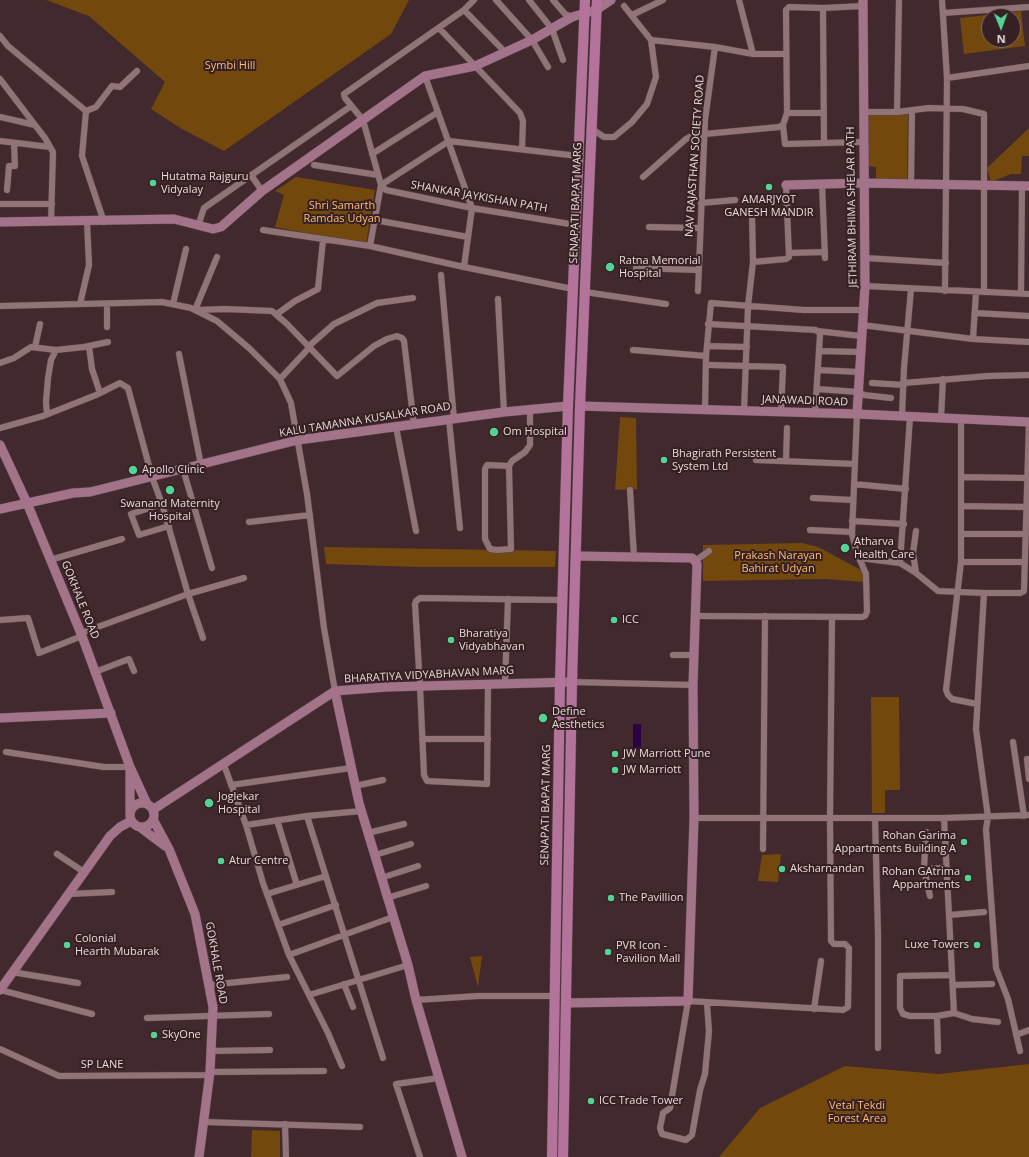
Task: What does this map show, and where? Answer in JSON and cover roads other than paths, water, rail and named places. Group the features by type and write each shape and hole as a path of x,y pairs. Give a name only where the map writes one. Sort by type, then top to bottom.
{"main road":[{"name":"SENAPATI BAPAT MARG","path":"552,1157 560,682 568,406 585,0"},
{"name":"SENAPATI BAPAT MARG","path":"562,1157 572,682 580,406 596,5"},
{"path":"568,406 580,406"}],"street":[{"path":"370,246 381,185 363,120 345,98 345,93 464,10 474,0"},
{"path":"496,0 532,40 548,66"},
{"path":"529,0 552,29 563,60"},
{"path":"553,0 565,14 572,17"},
{"path":"0,222 104,222 174,219 214,229 221,227 262,191 425,76 475,66 532,40 572,17 584,15 596,5 611,0"},
{"path":"632,15 663,0"},
{"path":"739,0 753,54"},
{"path":"897,112 899,0"},
{"path":"942,0 946,78 945,291"},
{"path":"863,3 823,8 789,7 786,10 787,113 783,125 786,144 863,142"},
{"name":"JETHIRAM BHIMA SHELAR PATH","path":"857,414 861,336 866,286 863,142 863,3"},
{"path":"592,129 604,137 614,137 632,122 647,104 656,76 651,40 624,6"},
{"path":"943,12 1029,7"},
{"path":"823,8 824,143"},
{"path":"464,10 506,52"},
{"path":"439,28 520,113 523,121 522,149"},
{"path":"0,36 8,46 86,111"},
{"path":"651,40 715,47 753,54 786,54"},
{"name":"NAV RAJASTHAN SOCIETY ROAD","path":"698,291 700,228 708,96 715,47"},
{"path":"946,78 1029,66"},
{"path":"86,111 96,107 112,86 120,87 137,70"},
{"path":"425,76 472,208 464,268"},
{"path":"0,79 35,125 53,152 51,222"},
{"path":"198,226 204,208 351,106"},
{"path":"863,112 897,112 946,108 963,109 984,114 984,292"},
{"path":"911,184 912,110"},
{"path":"86,111 82,156 104,222"},
{"path":"372,154 438,112"},
{"path":"787,113 824,113"},
{"path":"0,117 35,125"},
{"path":"643,178 686,139 694,135 779,127 783,125"},
{"path":"0,141 50,147"},
{"path":"381,185 449,141 578,156"},
{"path":"7,190 9,166 15,166 14,143"},
{"path":"314,165 378,175"},
{"path":"251,175 262,191"},
{"path":"753,262 786,259 789,257 786,185 864,183 1025,186 1021,294"},
{"path":"789,253 825,255 822,184"},
{"name":"SHANKAR JAYKISHAN PATH","path":"381,185 386,190 472,208 576,225"},
{"path":"702,203 735,200"},
{"path":"0,204 52,204"},
{"path":"744,411 748,306 753,262 752,212"},
{"path":"375,220 468,237"},
{"path":"80,304 89,265 87,222"},
{"path":"649,227 700,228"},
{"path":"263,230 370,246 464,268 574,289"},
{"path":"277,314 295,300 318,288 323,240"},
{"path":"173,304 186,249"},
{"path":"195,310 217,257"},
{"path":"866,258 946,263"},
{"path":"636,268 698,270"},
{"path":"441,275 460,528"},
{"path":"866,286 911,290 1029,294"},
{"path":"900,563 906,489 906,416 904,384 911,290"},
{"path":"585,292 666,304"},
{"path":"973,339 976,292"},
{"path":"280,379 309,346 334,324 364,308 388,300 413,298"},
{"path":"498,299 504,412"},
{"path":"0,306 162,302 173,304 195,310 217,321 249,348 280,379 292,403 310,515 323,621 350,768 361,811 408,965 416,1000 462,1157"},
{"path":"705,410 706,356 711,303 804,310 863,310"},
{"path":"107,304 107,327"},
{"path":"195,310 226,308 272,310 337,376 374,346 387,339 397,336 402,338 404,341 414,424"},
{"path":"975,313 1029,316"},
{"path":"35,347 40,324"},
{"path":"708,324 817,331 861,336"},
{"path":"862,325 973,339 1029,342"},
{"path":"815,413 820,335 817,331"},
{"path":"0,363 14,358 31,347 65,350 108,342"},
{"path":"90,346 92,370 100,393"},
{"path":"707,346 747,347"},
{"path":"47,414 46,402 48,378 51,360 56,350"},
{"path":"633,350 706,356"},
{"path":"819,351 860,352"},
{"path":"178,354 202,465"},
{"path":"710,365 783,367 781,412"},
{"path":"818,370 859,372"},
{"path":"872,383 904,384 988,376 1029,375"},
{"path":"941,418 943,380"},
{"path":"0,428 47,414 100,393 120,383 125,385 130,390 152,476 169,526 188,594 203,638"},
{"path":"817,389 858,392 864,395 891,398"},
{"name":"KALU TAMANNA KUSALKAR ROAD","path":"15,505 73,493 90,492 298,440 504,412 568,406"},
{"name":"JANAWADI ROAD","path":"580,406 857,414 1029,422"},
{"path":"509,466 487,465 485,468 485,540 490,549 511,549 509,466 512,461 525,452 530,445 530,410"},
{"path":"695,616 862,617 867,612 866,574 852,532 857,414"},
{"path":"961,419 961,562 946,693 952,698 977,704"},
{"path":"860,558 900,563 916,573 938,591 984,593 1024,591 1029,422"},
{"path":"396,427 416,531"},
{"path":"786,461 787,428"},
{"name":"GOKHALE ROAD","path":"0,445 27,503 81,634 130,767"},
{"path":"756,460 855,464"},
{"path":"183,469 212,568"},
{"path":"961,477 1028,478"},
{"path":"854,484 906,489"},
{"path":"630,490 634,557"},
{"path":"813,498 853,500"},
{"path":"0,504 15,505"},
{"path":"162,504 131,514 139,535 169,526"},
{"path":"0,509 15,505"},
{"path":"961,506 1027,507"},
{"path":"249,522 310,515"},
{"path":"852,521 904,524"},
{"path":"810,530 852,532"},
{"path":"916,531 913,553 916,573"},
{"path":"961,534 1026,534"},
{"path":"50,560 122,539"},
{"path":"695,561 709,551"},
{"path":"576,556 692,558 695,561"},
{"path":"695,561 694,818 688,1002 670,1108 663,1113 660,1128 662,1134 686,1140 692,1135 700,1090 705,1074 709,1031 707,1004"},
{"path":"961,562 1025,562"},
{"path":"0,620 28,618 38,653 81,634 188,594 244,578"},
{"path":"984,593 976,729 988,817 986,829 996,968 1008,999 1020,1050"},
{"path":"488,684 487,784 428,780 424,775 416,600 420,598 558,600"},
{"path":"505,683 508,599"},
{"path":"763,849 762,818 765,616"},
{"path":"566,1003 688,1002 843,1010 848,1007 849,948 845,944 834,944 831,941 830,818 832,617"},
{"path":"673,655 694,655"},
{"path":"95,672 129,659 134,671"},
{"name":"BHARATIYA VIDYABHAVAN MARG","path":"150,806 224,765 335,691 420,686 560,682 694,685"},
{"path":"0,718 111,713"},
{"path":"422,739 488,739"},
{"path":"694,818 944,818 1026,815 1013,742"},
{"path":"6,752 104,767 130,767"},
{"path":"1027,759 1029,779"},
{"path":"224,765 246,824 267,894 289,955 342,1066"},
{"path":"130,767 150,806 154,821 148,826 141,828"},
{"path":"130,767 131,817 141,828 169,849"},
{"path":"231,785 350,768"},
{"path":"355,786 383,780"},
{"path":"92,1014 0,990 110,836 131,817 135,805 138,803 150,806"},
{"path":"246,824 361,811"},
{"path":"307,816 383,1058"},
{"path":"875,818 878,934 878,1048"},
{"path":"944,818 954,1013"},
{"path":"277,820 297,885"},
{"name":"GOKHALE ROAD","path":"154,821 169,849 195,914 209,985 213,1016 210,1074 199,1157"},
{"path":"368,834 404,824"},
{"path":"926,832 924,869 930,896"},
{"path":"375,855 411,844"},
{"path":"57,854 84,872"},
{"path":"381,878 418,866"},
{"path":"924,869 947,868"},
{"path":"267,894 326,876"},
{"path":"388,898 426,886"},
{"path":"69,894 112,892"},
{"path":"278,925 336,905"},
{"path":"949,915 984,912"},
{"path":"289,955 393,917"},
{"path":"814,1009 821,960"},
{"path":"309,995 408,965"},
{"path":"12,972 78,983"},
{"path":"952,974 900,976 900,1008 903,1014 910,1016 937,1016 954,1013 972,1019 998,1022"},
{"path":"209,985 287,977"},
{"path":"344,984 353,1007"},
{"path":"953,985 992,984"},
{"path":"416,1000 478,996 555,996"},
{"path":"148,1018 269,1014"},
{"path":"937,1016 938,1051"},
{"path":"1016,1035 1029,1030"},
{"name":"SP LANE","path":"0,1049 59,1076 324,1071"},
{"path":"211,1051 270,1050"},
{"path":"420,1157 396,1084 439,1078"},
{"path":"204,1122 360,1126"},
{"path":"285,1124 286,1157"}],"place":[{"name":"Hutatma Rajguru Vidyalay","path":"153,183"},
{"name":"AMARJYOT GANESH MANDIR","path":"769,187"},
{"name":"Ratna Memorial Hospital","path":"610,267"},
{"name":"Om Hospital","path":"494,432"},
{"name":"Bhagirath Persistent System Ltd","path":"664,460"},
{"name":"Apollo Clinic","path":"133,470"},
{"name":"Swanand Maternity Hospital","path":"170,490"},
{"name":"Atharva Health Care","path":"845,548"},
{"name":"ICC","path":"614,620"},
{"name":"Bharatiya Vidyabhavan","path":"451,640"},
{"name":"Define Aesthetics","path":"543,718"},
{"name":"JW Marriott Pune","path":"615,754"},
{"name":"JW Marriott","path":"615,770"},
{"name":"Joglekar Hospital","path":"209,803"},
{"name":"Rohan Garima Appartments Building A","path":"964,842"},
{"name":"Atur Centre","path":"221,861"},
{"name":"Aksharnandan","path":"782,869"},
{"name":"Rohan GAtrima Appartments","path":"968,878"},
{"name":"The Pavillion","path":"611,898"},
{"name":"Colonial Hearth Mubarak","path":"67,945"},
{"name":"Luxe Towers","path":"977,945"},
{"name":"PVR Icon - Pavilion Mall","path":"608,952"},
{"name":"SkyOne","path":"154,1035"},
{"name":"ICC Trade Tower","path":"591,1101"}],"park label":[{"name":"Symbi Hill","path":"230,66"},
{"name":"Shri Samarth Ramdas Udyan","path":"342,212"},
{"name":"Prakash Narayan Bahirat Udyan","path":"778,562"},
{"name":"Vetal Tekdi Forest Area","path":"857,1112"}]}
